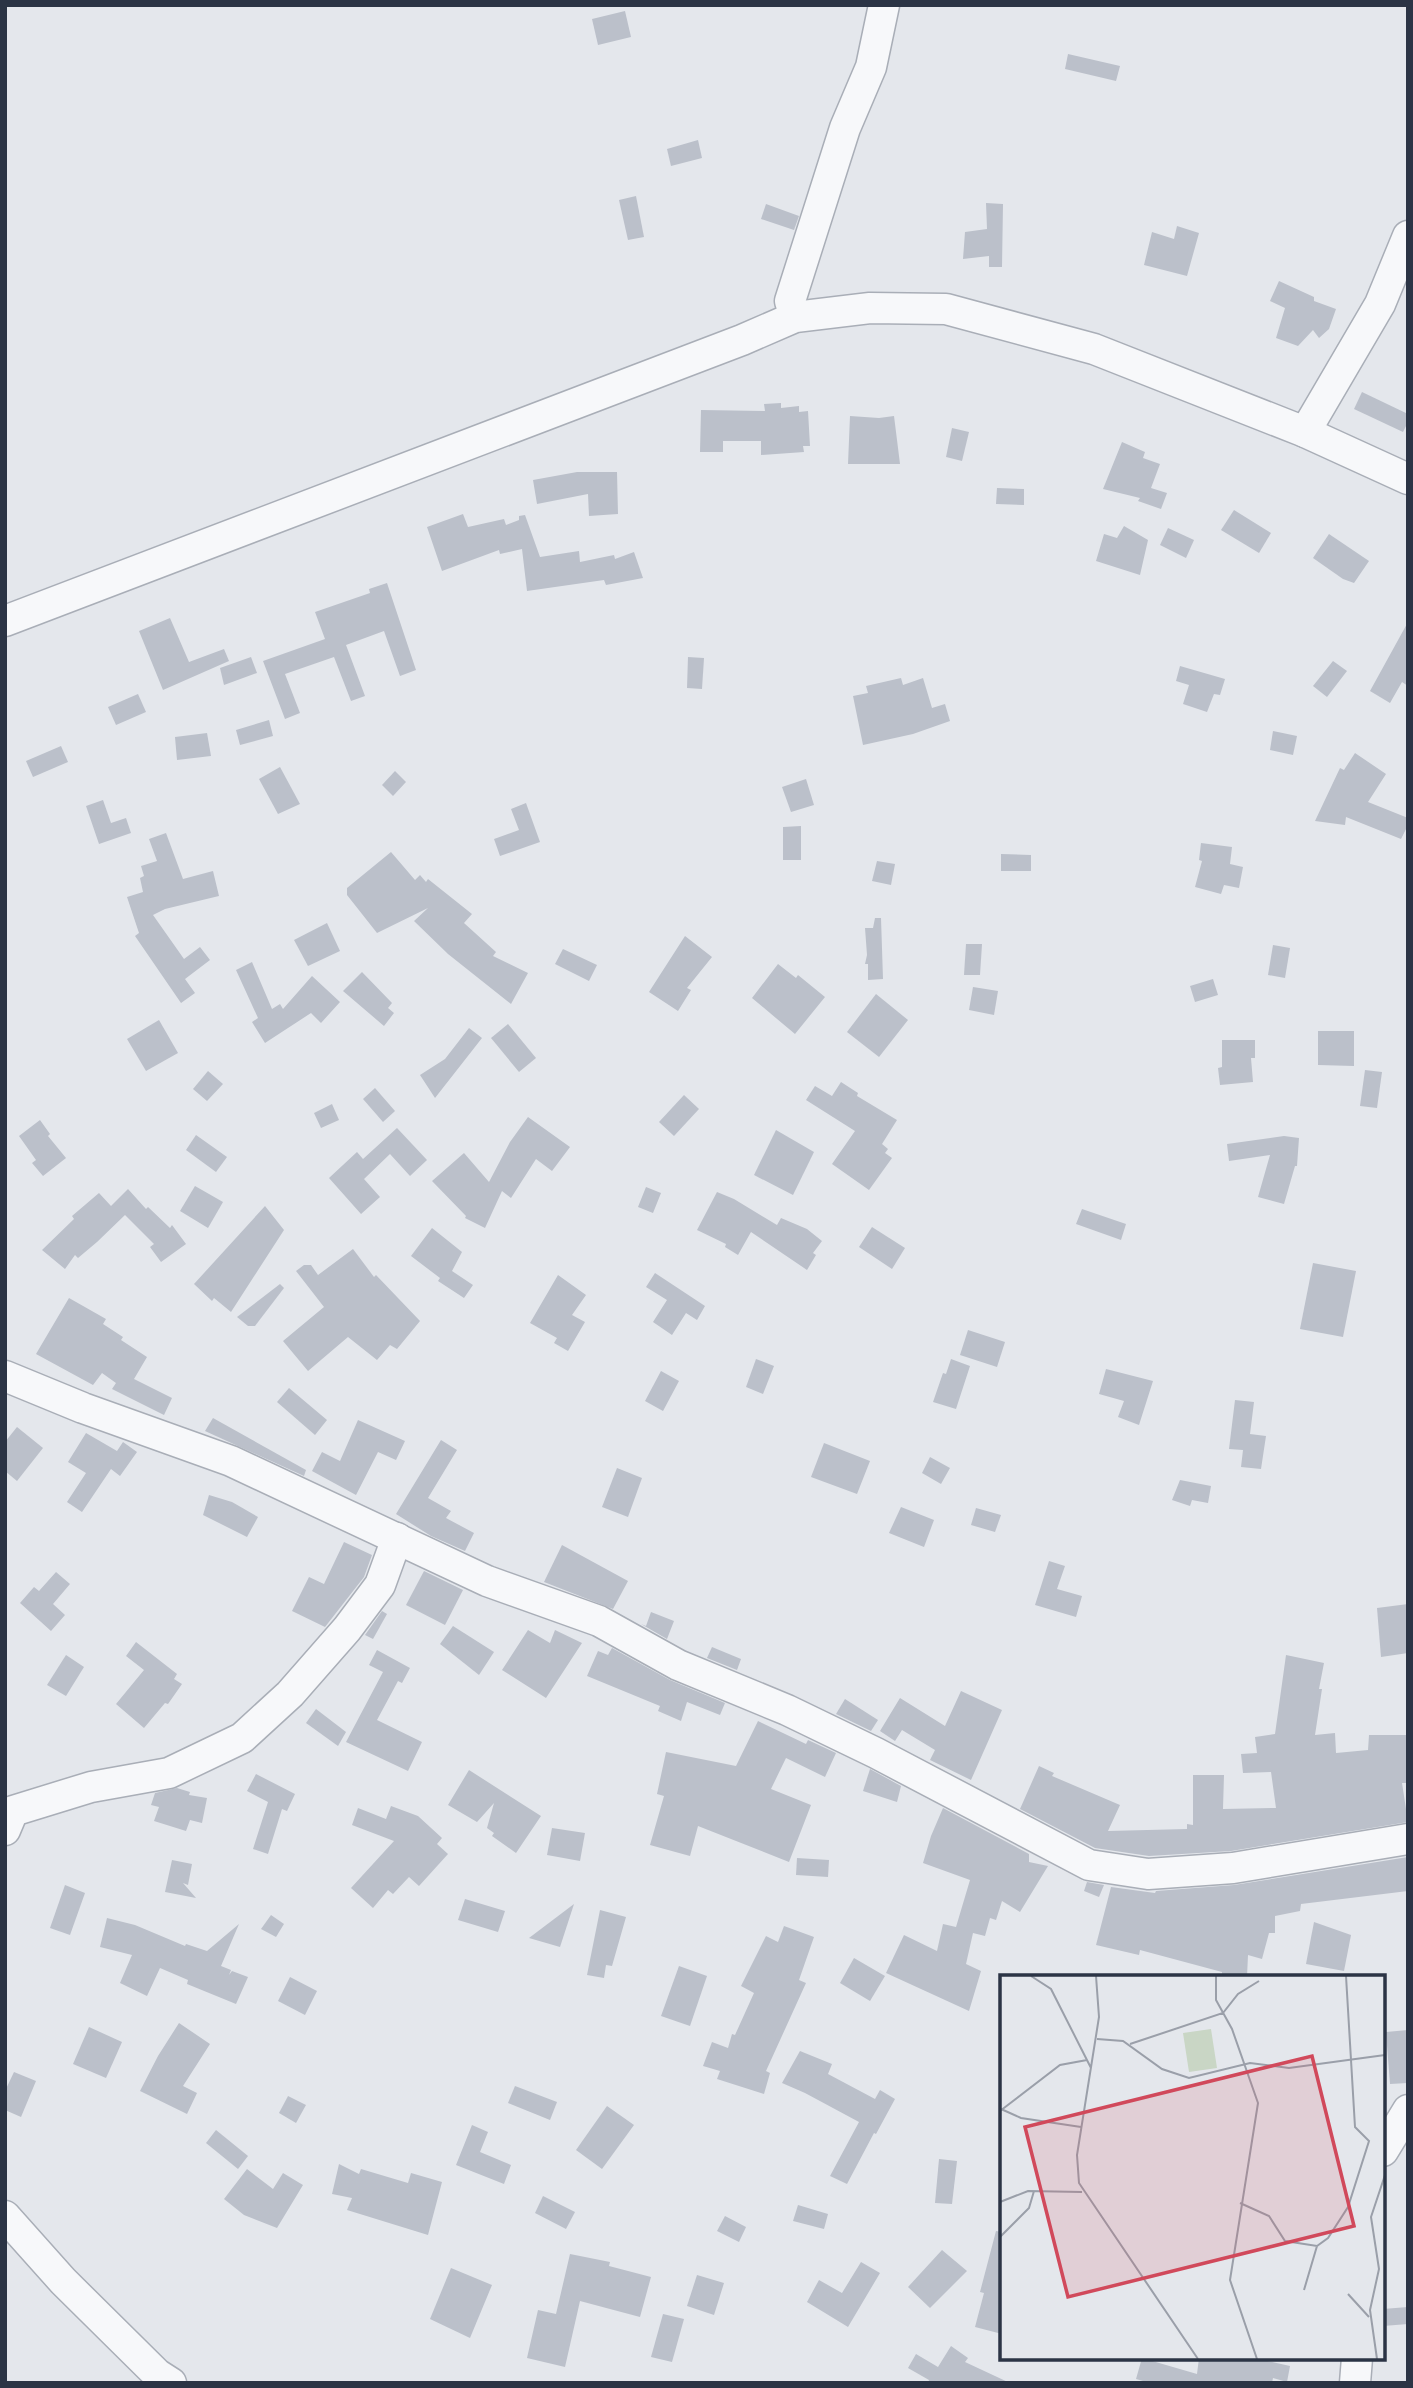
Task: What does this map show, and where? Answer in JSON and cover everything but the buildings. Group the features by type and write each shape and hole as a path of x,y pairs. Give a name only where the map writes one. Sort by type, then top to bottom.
{"street":[{"path":"795,317 790,301 845,128 871,67 884,5"},
{"path":"1305,432 1320,411 1380,304 1408,236"},
{"path":"5,621 742,340 795,317 870,307 946,309 1094,349 1305,432 1408,479"},
{"path":"5,1376 83,1408 231,1461 488,1581 599,1620 678,1665 787,1710 876,1753 1089,1865 1148,1874 1233,1868 1408,1839"},
{"path":"5,1830 13,1811 91,1787 169,1773 242,1738 290,1694 347,1629 380,1585 397,1538"},
{"path":"1385,2148 1408,2110"},
{"path":"5,2216 63,2281 157,2374 171,2383"},
{"path":"1355,2383 1357,2360"}]}
